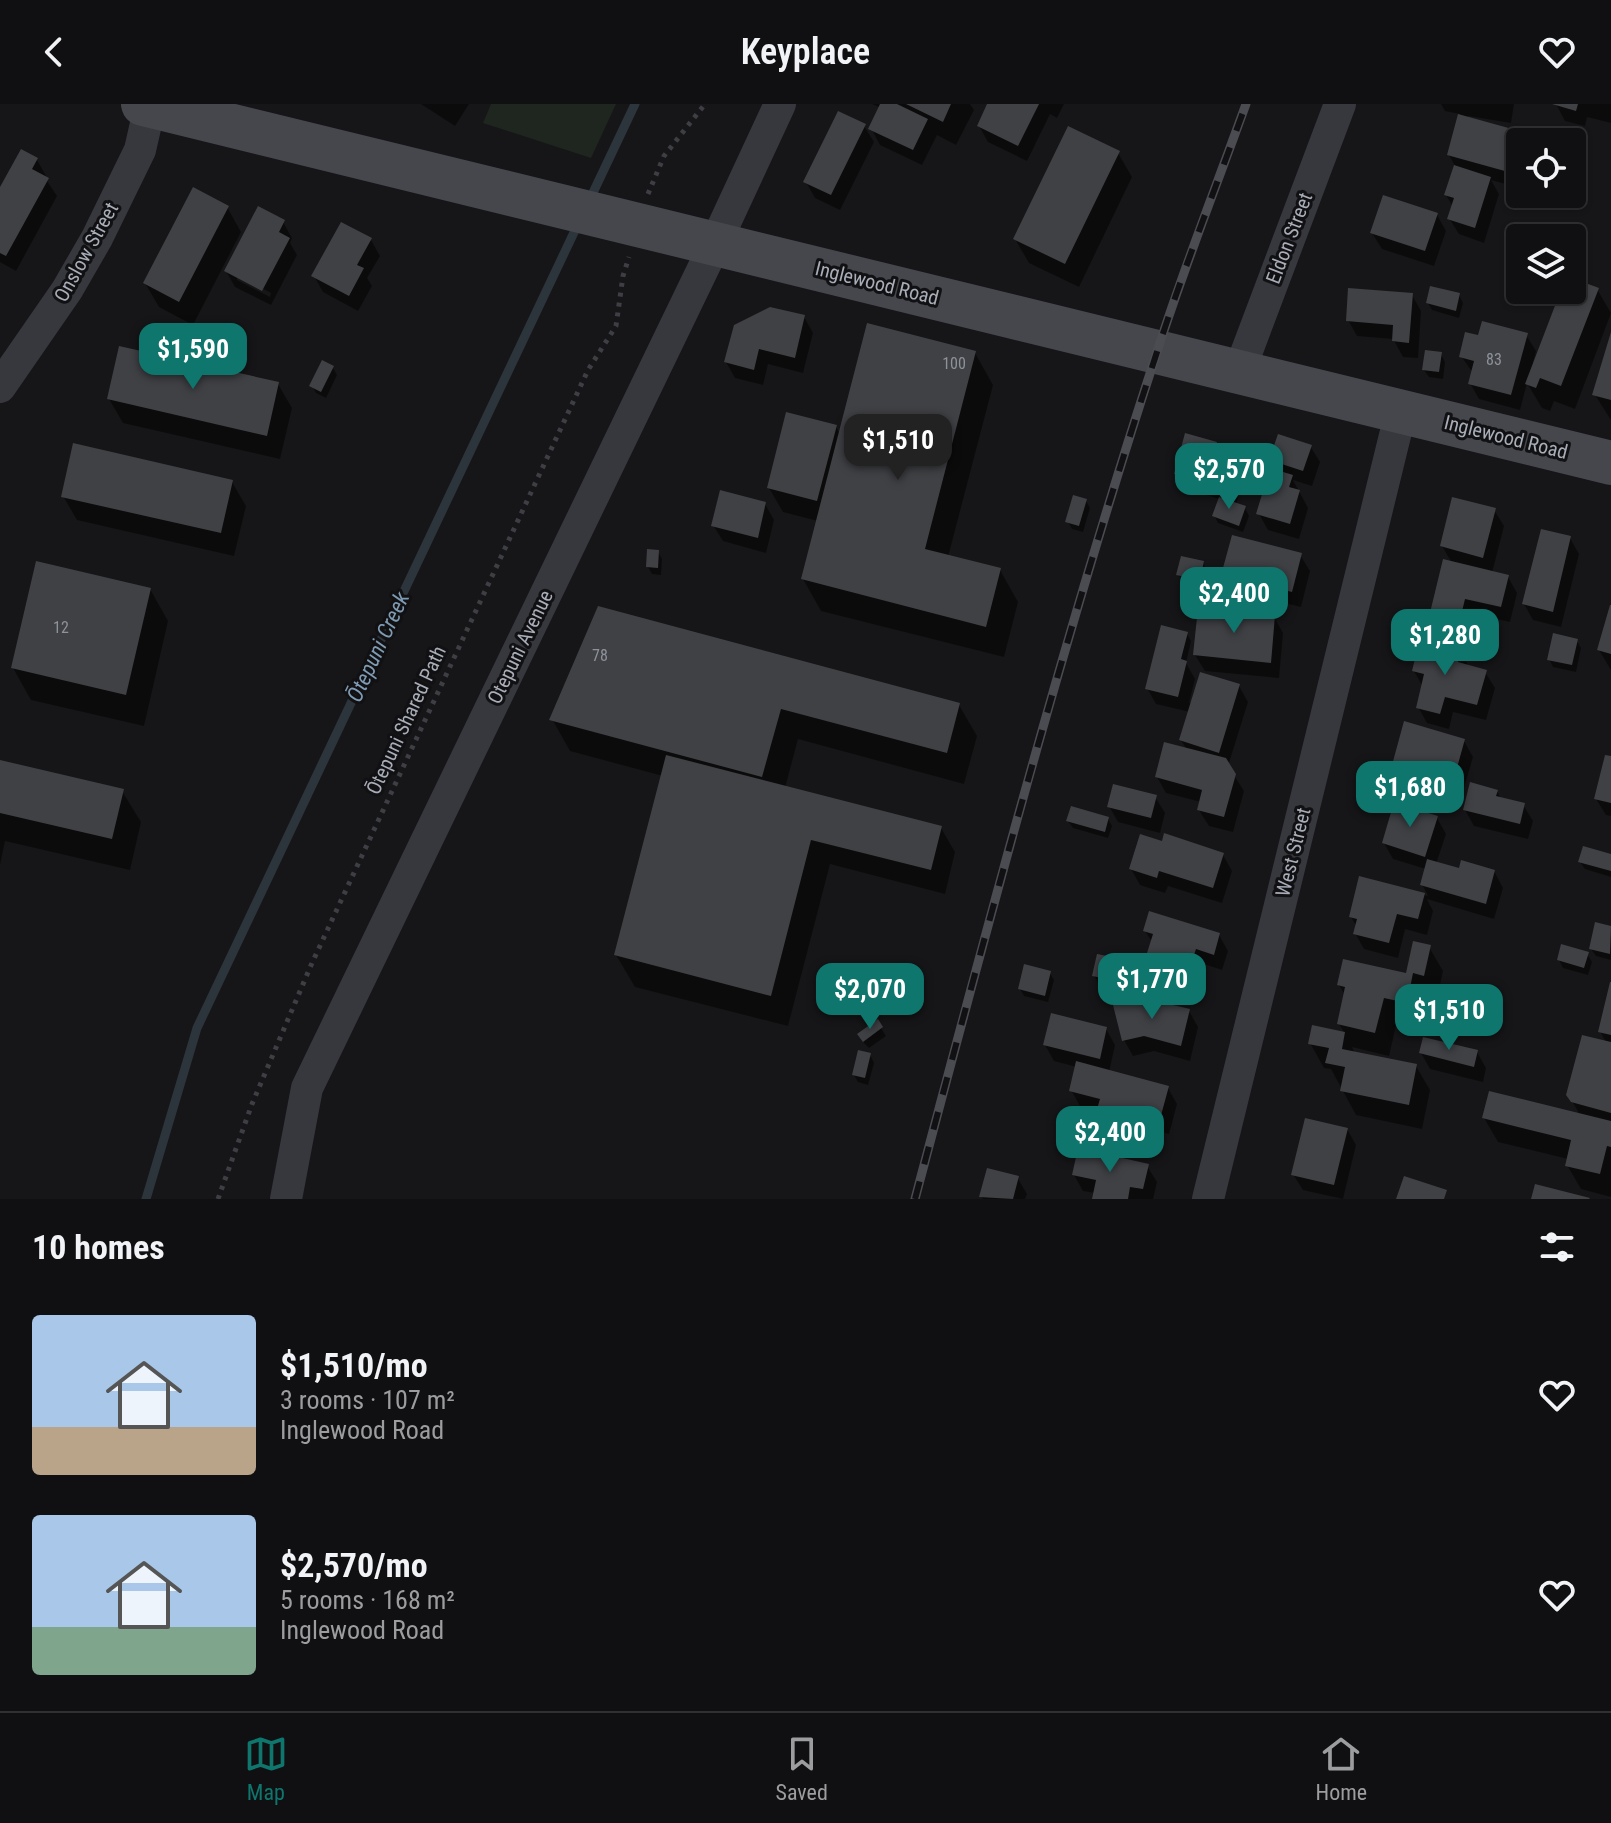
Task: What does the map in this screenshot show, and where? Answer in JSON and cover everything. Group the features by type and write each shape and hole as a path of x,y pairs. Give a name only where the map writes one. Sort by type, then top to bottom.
{"street":[{"name":"Otepuni Avenue","path":"286,1199 307,1088 780,104"},
{"name":"Eldon Street","path":"1239,372 1340,104"},
{"name":"Inglewood Road","path":"146,105 1611,463"},
{"name":"Onslow Street","path":"0,387 67,290 97,238 140,150 146,105"},
{"name":"West Street","path":"1208,1199 1401,411"}],"path":[{"path":"648,193 672,144 705,104"},
{"name":"Ōtepuni Shared Path","path":"218,1199 252,1104 318,950 588,370 616,326 623,276 629,260"}],"shaded area":[{"path":"491,104 616,104 591,158 483,123"}],"building":[{"path":"880,104 897,104 928,119 913,150 868,129"},
{"path":"906,104 951,104 943,122"},
{"path":"987,104 1039,104 1018,146 977,126"},
{"path":"1552,104 1578,104 1576,111"},
{"path":"838,111 866,124 831,195 803,182"},
{"path":"1458,114 1509,128 1506,128 1506,171 1447,155"},
{"path":"1068,126 1120,151 1065,264 1013,239"},
{"path":"21,149 38,158 32,169 49,178 6,256 0,253 0,187"},
{"path":"1454,165 1491,177 1475,228 1447,219 1454,198 1444,195"},
{"path":"193,187 229,206 179,302 143,283"},
{"path":"1383,195 1438,213 1425,251 1370,233"},
{"path":"258,206 285,220 279,232 290,238 262,291 224,271"},
{"path":"341,222 372,238 357,265 364,268 349,296 311,276"},
{"path":"1586,283 1599,288 1561,386 1540,378 1536,388 1525,384 1556,304 1586,304"},
{"path":"1430,286 1460,293 1456,311 1426,303"},
{"path":"1348,288 1413,293 1409,343 1392,341 1393,325 1346,321"},
{"path":"770,307 805,315 795,358 759,349 754,370 724,362 734,325"},
{"path":"1482,321 1528,333 1511,395 1468,384 1474,361 1459,357 1465,332 1478,335"},
{"path":"867,323 976,351 925,549 1001,568 986,627 801,579"},
{"path":"1611,332 1611,400 1592,395"},
{"path":"119,346 279,382 267,436 107,399"},
{"path":"1425,350 1442,352 1439,372 1422,370"},
{"path":"322,360 334,366 321,392 309,386"},
{"path":"786,412 837,425 817,501 767,488"},
{"path":"1185,433 1217,442 1215,449 1237,455 1228,488 1174,474"},
{"path":"1278,434 1312,445 1303,471 1269,460"},
{"path":"73,443 233,480 221,533 61,497"},
{"path":"1270,468 1293,475 1289,487 1300,490 1290,524 1256,514"},
{"path":"720,490 766,502 758,538 711,526"},
{"path":"1073,495 1087,499 1079,526 1065,522"},
{"path":"1219,497 1246,506 1239,526 1212,516"},
{"path":"1452,497 1496,508 1483,558 1440,546"},
{"path":"1541,529 1571,536 1553,612 1522,604"},
{"path":"1232,535 1302,553 1292,592 1260,584 1256,600 1235,595 1240,573 1223,568"},
{"path":"647,549 659,550 658,568 646,567"},
{"path":"1181,556 1204,561 1200,580 1176,575"},
{"path":"1443,559 1509,575 1501,607 1465,599 1458,628 1428,621"},
{"path":"36,561 151,588 126,695 11,668"},
{"path":"1611,605 1611,654 1597,650"},
{"path":"598,606 960,703 947,753 781,709 762,777 549,720"},
{"path":"1198,608 1275,615 1271,663 1193,655"},
{"path":"1161,625 1188,632 1181,659 1187,661 1178,697 1145,689"},
{"path":"1553,633 1578,639 1572,665 1547,660"},
{"path":"1420,638 1461,649 1458,662 1487,670 1477,705 1445,697 1440,714 1416,708 1424,674 1412,671"},
{"path":"1200,672 1240,684 1219,753 1179,740"},
{"path":"1404,721 1465,739 1450,793 1389,776"},
{"path":"1164,742 1226,758 1236,774 1224,817 1197,810 1202,790 1155,777"},
{"path":"666,755 942,826 931,870 811,840 771,996 614,955"},
{"path":"1605,755 1611,756 1611,803 1594,799"},
{"path":"0,760 124,789 112,839 0,813"},
{"path":"1470,782 1498,790 1496,796 1525,803 1520,824 1463,810"},
{"path":"1113,784 1157,795 1151,818 1107,807"},
{"path":"1394,802 1438,816 1425,857 1382,843"},
{"path":"1071,806 1109,817 1105,832 1066,821"},
{"path":"1164,833 1224,853 1213,888 1159,871 1157,878 1129,869 1140,834 1162,841"},
{"path":"1583,846 1611,854 1611,871 1578,862"},
{"path":"1427,859 1459,868 1461,860 1495,870 1486,904 1420,885"},
{"path":"1359,876 1425,893 1418,919 1397,914 1389,943 1353,934 1357,919 1349,917"},
{"path":"1149,911 1220,933 1214,955 1196,949 1183,988 1140,975 1153,934 1143,931"},
{"path":"1595,922 1611,926 1610,954 1589,949"},
{"path":"1413,941 1431,945 1424,976 1413,973 1407,1003 1384,998 1375,1033 1337,1024 1345,987 1337,985 1343,959 1406,973"},
{"path":"1561,944 1589,952 1584,968 1557,960"},
{"path":"1097,954 1122,959 1118,981 1092,976"},
{"path":"1024,964 1051,971 1045,996 1018,989"},
{"path":"1611,982 1611,1035 1598,1032"},
{"path":"1144,998 1190,1009 1181,1046 1144,1036 1122,1041 1113,1005"},
{"path":"1051,1013 1107,1027 1100,1059 1043,1045"},
{"path":"878,1019 883,1027 863,1042 857,1034"},
{"path":"1312,1025 1345,1032 1342,1049 1417,1064 1409,1105 1340,1091 1345,1067 1325,1063 1329,1048 1308,1044"},
{"path":"1582,1035 1611,1042 1611,1113 1571,1102 1566,1095"},
{"path":"1423,1037 1478,1050 1474,1067 1419,1053"},
{"path":"858,1050 871,1053 865,1078 852,1075"},
{"path":"1076,1061 1169,1086 1160,1119 1123,1109 1120,1123 1095,1116 1100,1099 1069,1091"},
{"path":"1489,1091 1611,1121 1611,1147 1607,1146 1600,1174 1565,1166 1571,1140 1482,1118"},
{"path":"1305,1118 1348,1128 1334,1185 1291,1175"},
{"path":"1078,1148 1149,1164 1143,1189 1130,1187 1128,1199 1092,1199 1096,1180 1072,1175"},
{"path":"987,1168 1019,1176 1013,1199 979,1197"},
{"path":"1404,1176 1447,1190 1444,1199 1396,1199"},
{"path":"1535,1184 1590,1198 1531,1199"}],"waterway":[{"name":"Ōtepuni Creek","path":"590,199 635,104"},
{"name":"Ōtepuni Creek","path":"146,1199 197,1028 578,224"}],"railway":[{"path":"915,1199 1000,881 1090,564 1166,323 1246,104"}]}
